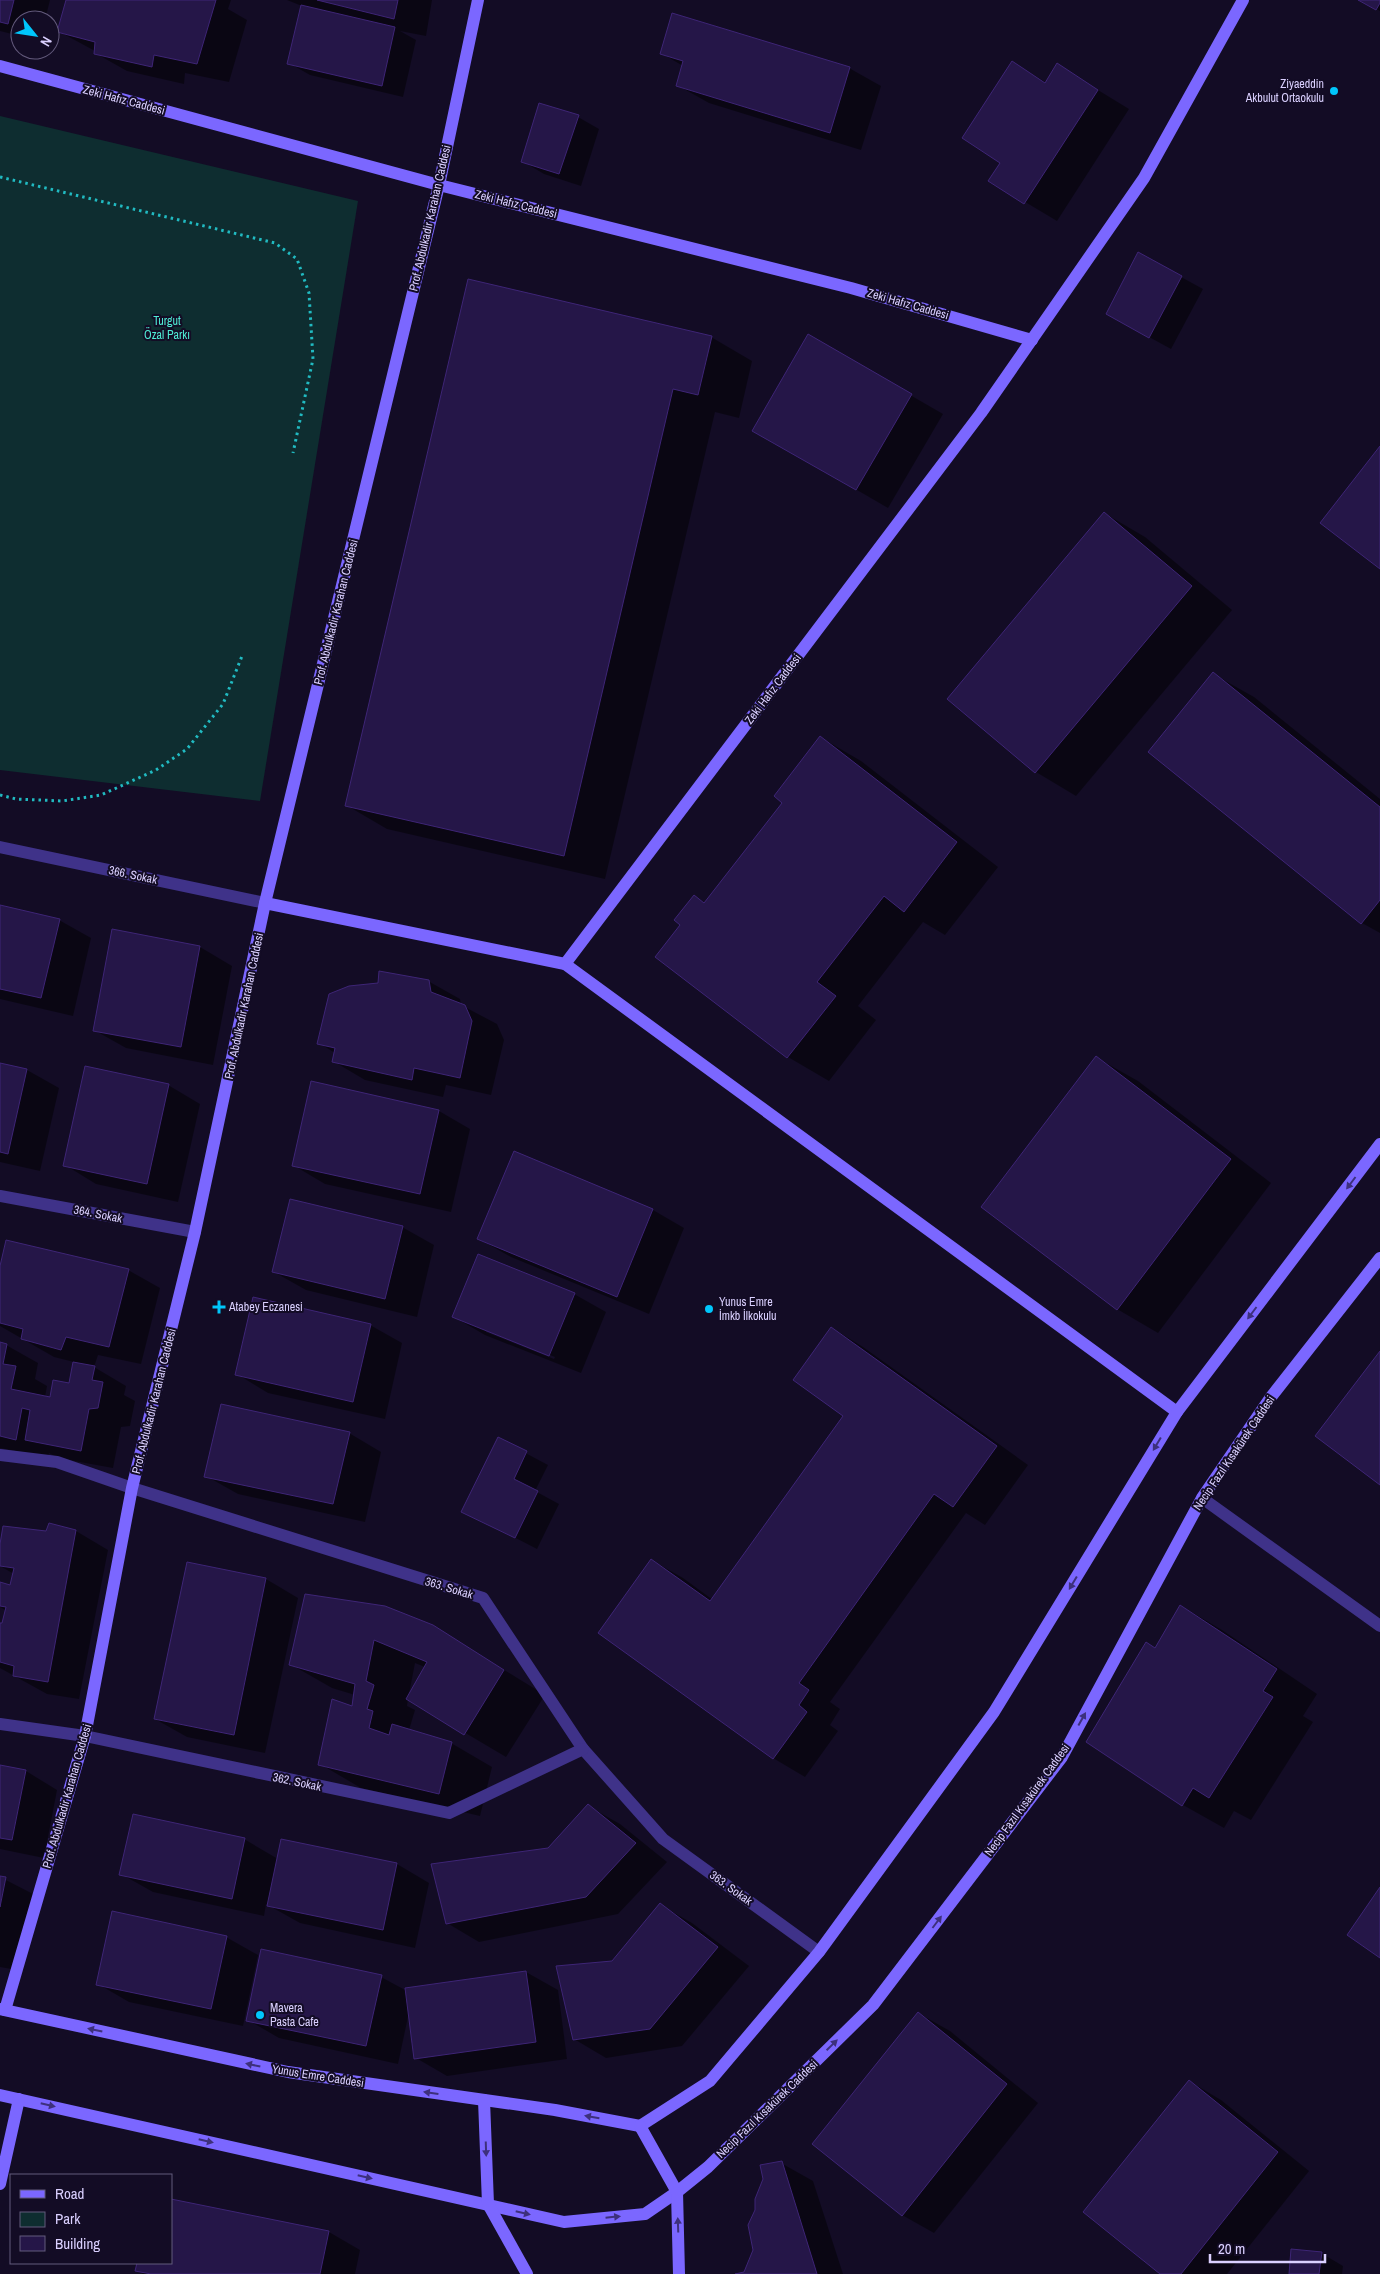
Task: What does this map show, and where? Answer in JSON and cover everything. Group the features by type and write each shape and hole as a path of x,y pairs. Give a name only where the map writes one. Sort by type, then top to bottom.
{"main road":[{"name":"Prof. Abdulkadir Karahan Caddesi","path":"3,2010 85,1736 132,1488 195,1232 266,904 439,185 478,0"},
{"name":"Zeki Hafız Caddesi","path":"565,964 981,414 1144,178 1243,0"},
{"name":"Zeki Hafız Caddesi","path":"0,66 439,185 851,288 1032,340"},
{"path":"266,904 565,964 1177,1412"},
{"path":"680,2274 677,2192 640,2126 710,2081 764,2020 819,1952 994,1712 1177,1412 1380,1144"},
{"name":"Necip Fazıl Kısakürek Caddesi","path":"488,2204 564,2222 645,2214 677,2192 708,2167 873,2005 1056,1764 1202,1498 1271,1397 1380,1258"},
{"name":"Yunus Emre Caddesi","path":"3,2010 288,2072 484,2100 640,2126"},
{"path":"0,2095 488,2204"},
{"path":"0,2184 19,2099"},
{"path":"484,2100 488,2204 527,2274"}],"street":[{"name":"366. Sokak","path":"0,847 266,904"},
{"name":"364. Sokak","path":"0,1196 195,1232"},
{"name":"363. Sokak","path":"0,1455 57,1462 132,1488 483,1598 583,1749 663,1839 819,1952"},
{"path":"1202,1498 1380,1626"},
{"name":"362. Sokak","path":"0,1724 85,1736 449,1813 583,1749"}],"path":[{"path":"0,178 274,243 297,259 309,293 314,359 293,453"},
{"path":"0,795 16,799 62,801 101,794 156,770 187,749 223,704 242,656"}],"green space":[{"name":"Turgut Özal Parkı","path":"0,116 358,201 260,801 0,770"}],"building":[{"path":"0,0 14,0 8,24 0,22"},
{"path":"66,0 216,0 197,64 154,55 152,67 94,54 95,42 60,33 60,21"},
{"path":"317,0 398,0 394,19"},
{"path":"1358,0 1380,0 1380,3 1376,10"},
{"path":"301,5 395,27 382,86 287,64"},
{"path":"672,13 850,67 830,133 676,86 683,61 660,54"},
{"path":"1012,61 1045,83 1057,63 1098,90 1024,204 988,181 1000,163 962,138"},
{"path":"539,103 579,115 559,174 521,162"},
{"path":"1138,252 1182,276 1149,338 1106,314"},
{"path":"468,279 712,336 698,395 673,389 564,856 345,806"},
{"path":"808,334 912,394 856,490 752,431"},
{"path":"1380,446 1380,569 1320,523"},
{"path":"1104,512 1192,586 1035,773 947,699"},
{"path":"1213,672 1380,807 1380,900 1361,924 1148,752"},
{"path":"820,736 957,842 904,912 884,896 817,982 836,996 787,1058 655,957 680,925 674,920 694,895 704,903 782,803 774,796"},
{"path":"0,905 60,919 41,998 0,989"},
{"path":"112,929 200,946 181,1047 93,1031"},
{"path":"379,971 429,980 431,992 465,1005 472,1021 460,1078 414,1068 412,1080 332,1062 335,1048 317,1044 329,994 349,986 378,983"},
{"path":"1096,1056 1231,1159 1117,1310 981,1207"},
{"path":"0,1063 27,1069 8,1154 0,1152"},
{"path":"85,1066 169,1084 147,1184 63,1166"},
{"path":"311,1081 439,1110 420,1194 292,1166"},
{"path":"514,1151 653,1209 617,1297 477,1239"},
{"path":"290,1199 403,1226 385,1299 272,1272"},
{"path":"6,1240 129,1269 109,1347 66,1337 61,1350 21,1339 23,1329 0,1323 0,1266"},
{"path":"478,1254 575,1293 549,1356 452,1317"},
{"path":"253,1297 371,1324 353,1402 235,1375"},
{"path":"831,1327 997,1446 953,1507 934,1494 799,1683 809,1690 799,1705 807,1712 773,1759 598,1633 651,1559 710,1601 843,1416 793,1380"},
{"path":"0,1342 7,1344 3,1364 16,1366 11,1389 50,1397 53,1380 69,1383 73,1362 95,1366 92,1380 103,1382 98,1408 89,1409 81,1451 25,1440 30,1410 22,1408 16,1440 0,1436"},
{"path":"1380,1351 1380,1485 1315,1436"},
{"path":"221,1404 350,1432 333,1504 204,1477"},
{"path":"498,1437 527,1451 514,1479 538,1491 515,1538 461,1512"},
{"path":"49,1523 76,1530 48,1682 13,1676 14,1666 0,1662 0,1623 2,1623 6,1607 0,1606 0,1582 10,1585 14,1568 0,1566 0,1544 3,1526 46,1531"},
{"path":"187,1562 266,1578 234,1735 154,1719"},
{"path":"305,1594 385,1606 433,1625 504,1670 464,1735 406,1699 427,1662 374,1640 366,1681 374,1685 367,1709 373,1711 369,1728 389,1735 392,1724 452,1742 439,1794 318,1765 332,1699 352,1706 355,1684 289,1665"},
{"path":"1180,1605 1277,1669 1263,1691 1273,1697 1209,1798 1193,1788 1182,1806 1086,1742 1146,1642 1155,1648"},
{"path":"0,1765 26,1770 12,1840 0,1838"},
{"path":"588,1804 636,1843 586,1897 446,1924 431,1864 548,1848"},
{"path":"133,1814 245,1838 232,1899 119,1875"},
{"path":"281,1839 397,1863 383,1930 267,1906"},
{"path":"0,1876 6,1877 0,1907"},
{"path":"1380,1887 1380,1958 1347,1935"},
{"path":"660,1903 718,1947 650,2029 573,2040 556,1966 612,1961"},
{"path":"112,1911 227,1936 211,2009 96,1985"},
{"path":"261,1949 382,1975 366,2046 246,2021"},
{"path":"526,1971 536,2042 414,2059 405,1988"},
{"path":"918,2012 1007,2084 902,2216 812,2144"},
{"path":"1189,2080 1278,2152 1181,2274 1160,2274 1083,2212"},
{"path":"782,2161 817,2274 735,2274 744,2272 753,2250 748,2225 755,2210 755,2199 763,2179 760,2165"},
{"path":"172,2199 329,2231 320,2274 151,2274 135,2271 137,2264 172,2264"},
{"path":"1291,2249 1322,2252 1319,2274 1289,2274"}],"place":[{"name":"Ziyaeddin Akbulut Ortaokulu","path":"1334,91"},
{"name":"Atabey Eczanesi","path":"219,1307"},
{"name":"Yunus Emre İmkb İlkokulu","path":"709,1309"},
{"name":"Mavera Pasta Cafe","path":"260,2015"}]}
